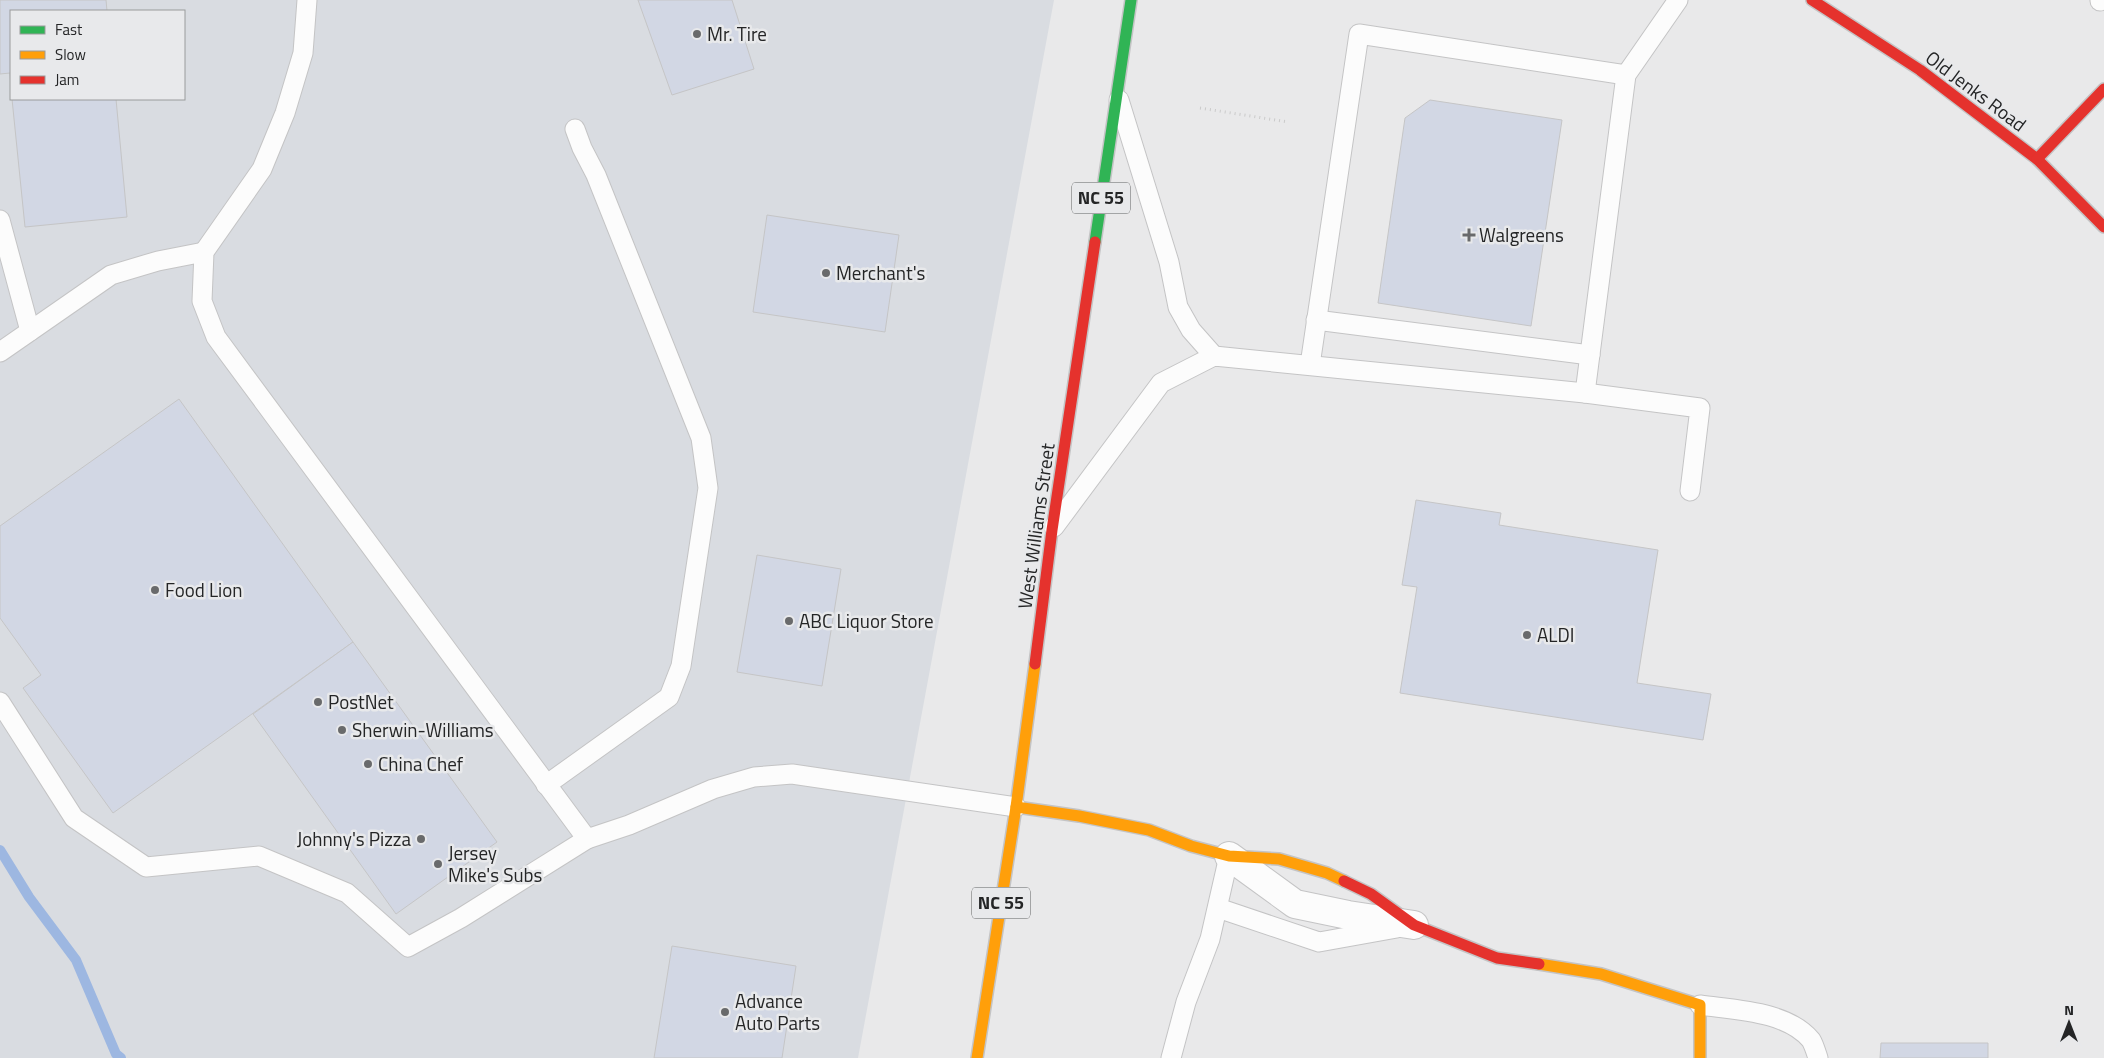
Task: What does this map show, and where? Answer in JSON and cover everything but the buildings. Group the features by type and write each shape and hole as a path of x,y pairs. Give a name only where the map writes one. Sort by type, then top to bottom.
{"street":[{"name":"West Williams Street","path":"977,1058 1016,807 1052,530 1131,0"},
{"name":"Old Jenks Road","path":"1812,0 1920,70 2037,159 2104,227"},
{"path":"2037,159 2104,89"},
{"path":"1016,807 1079,816 1149,830 1191,846 1229,856 1279,859 1327,873 1371,894 1414,925"},
{"path":"1229,856 1295,904 1348,915 1414,925 1497,958 1601,974 1700,1005 1700,1058"}],"lane":[{"path":"306,0 303,53 285,113 262,169 204,252 202,301 216,337 587,839"},
{"path":"1585,393 1626,75 1678,0"},
{"path":"1310,365 1359,34 1626,75"},
{"path":"1116,93 1169,262 1178,307 1191,330 1214,356"},
{"path":"546,785 670,697 681,666 708,488 701,438 599,183 582,148 576,129"},
{"path":"0,220 30,331"},
{"path":"0,352 111,275 158,261 204,252"},
{"path":"1316,320 1590,355"},
{"path":"1052,530 1161,383 1214,356 1585,393 1700,408 1690,491"},
{"path":"0,702 74,818 146,867 260,856 347,893 408,947 461,918 587,839 629,825 713,789 754,777 792,774 1016,807"},
{"path":"1171,1058 1186,1002 1210,939 1229,856"},
{"path":"1218,908 1319,942 1414,925"},
{"path":"1700,1005 1764,1014 1797,1027 1812,1041 1818,1058"}],"path":[{"path":"1200,108 1288,122"}],"shaded area":[{"path":"0,0 1054,0 858,1058 0,1058"}],"waterway":[{"path":"0,850 29,897 76,960 116,1054 121,1058"}],"traffic: fast":[{"path":"1095,242 1131,0"}],"traffic: slow":[{"path":"977,1058 1016,807 1035,664"},
{"path":"1016,807 1079,816 1149,830 1191,846 1229,856 1279,859 1327,873 1344,881"},
{"path":"1539,964 1601,974 1700,1005 1700,1058"}],"traffic: jam":[{"path":"1812,0 1920,70 2037,159 2104,227"},
{"path":"2037,159 2104,89"},
{"path":"1035,664 1052,530 1095,242"},
{"path":"1344,881 1371,894 1414,925 1497,958 1539,964"}],"place":[{"name":"Mr. Tire","path":"697,34"},
{"name":"Walgreens","path":"1469,235"},
{"name":"Merchant's","path":"826,273"},
{"name":"Food Lion","path":"155,590"},
{"name":"ABC Liquor Store","path":"789,621"},
{"name":"ALDI","path":"1527,635"},
{"name":"PostNet","path":"318,702"},
{"name":"Sherwin-Williams","path":"342,730"},
{"name":"China Chef","path":"368,764"},
{"name":"Johnny's Pizza","path":"421,839"},
{"name":"Jersey Mike's Subs","path":"438,864"},
{"name":"Advance Auto Parts","path":"725,1012"}]}
